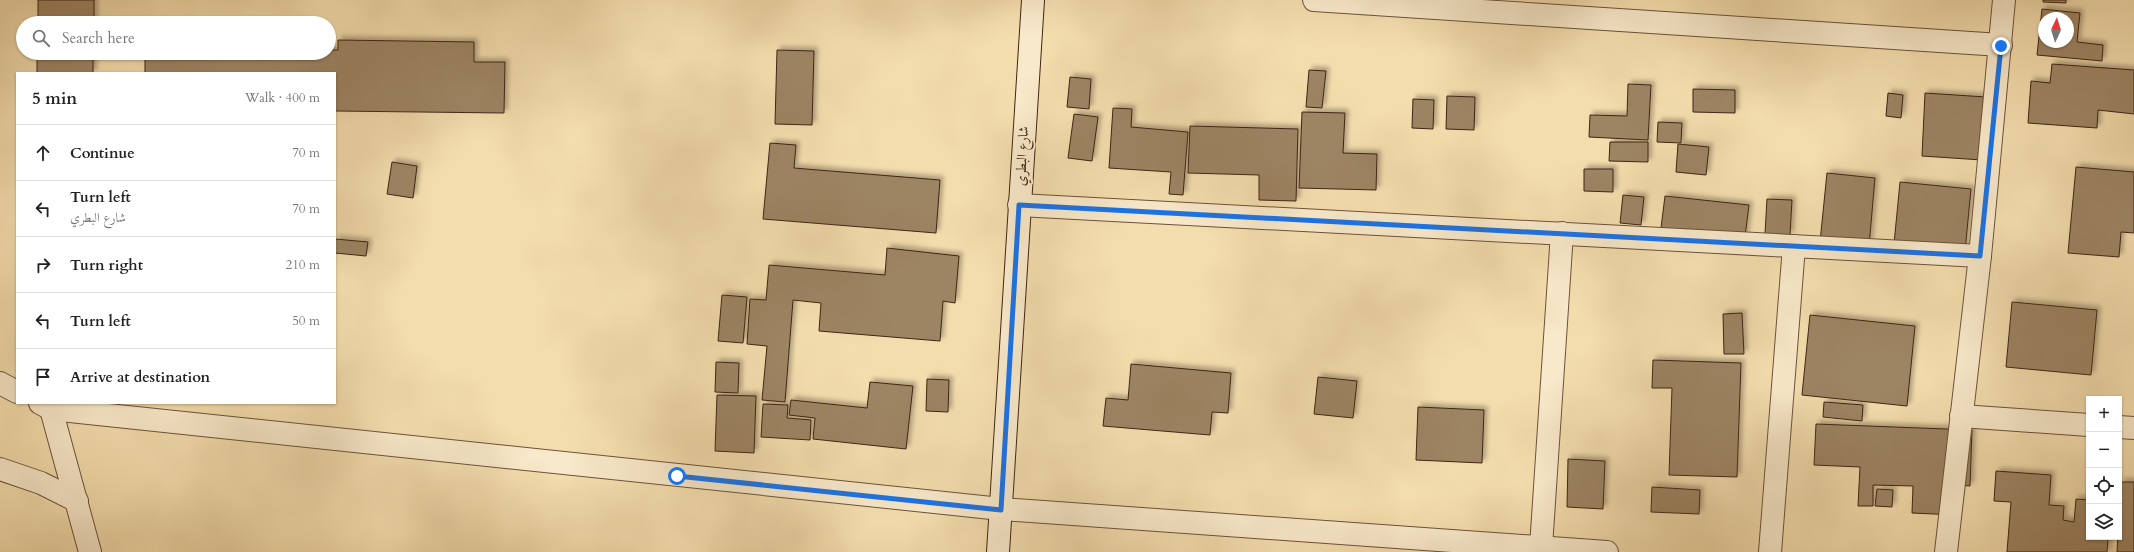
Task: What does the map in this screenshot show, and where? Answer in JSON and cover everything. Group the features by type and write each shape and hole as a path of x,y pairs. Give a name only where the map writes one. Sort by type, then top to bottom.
{"street":[{"name":"شارع البطري","path":"998,552 1033,0"},
{"path":"1314,0 2001,46"},
{"path":"1946,552 1980,256 2001,46 2004,0"},
{"path":"1019,205 1980,256"},
{"path":"1541,547 1562,233"},
{"path":"1770,552 1794,246"},
{"path":"0,383 16,391"},
{"path":"90,552 77,500 46,406 1001,510 1607,552"},
{"path":"1961,416 2086,425"},
{"path":"2122,427 2134,428"},
{"path":"0,469 41,482 77,500"}],"building":[{"path":"38,0 94,0 94,16 38,16"},
{"path":"2043,0 2066,0 2066,3 2043,2"},
{"path":"2042,9 2070,12 2042,12"},
{"path":"2074,12 2080,13 2077,42 2103,45 2102,61 2037,55 2038,46 2038,48 2074,48"},
{"path":"338,40 474,42 474,62 505,62 504,113 336,111 336,72 145,72 145,60 336,60 336,50 338,50"},
{"path":"777,50 814,51 812,125 775,124"},
{"path":"37,60 93,60 93,72 37,72"},
{"path":"2052,64 2134,70 2134,114 2098,110 2097,128 2028,123 2031,81 2050,83"},
{"path":"1309,70 1326,71 1322,108 1306,107"},
{"path":"1070,77 1091,79 1089,109 1067,107"},
{"path":"1628,84 1651,85 1648,140 1589,137 1590,115 1627,116"},
{"path":"1693,89 1735,90 1735,113 1693,112"},
{"path":"1888,93 1903,95 1901,118 1886,116"},
{"path":"1925,93 1986,97 1982,160 1922,156"},
{"path":"1447,96 1475,97 1474,130 1446,129"},
{"path":"1413,99 1434,100 1433,129 1412,128"},
{"path":"1113,108 1132,109 1131,127 1188,132 1183,195 1169,194 1171,172 1109,168"},
{"path":"1302,112 1345,113 1343,153 1377,154 1376,190 1299,188"},
{"path":"1074,114 1098,117 1092,161 1068,158"},
{"path":"1658,122 1682,123 1681,143 1657,142"},
{"path":"1190,126 1298,129 1296,201 1259,200 1259,175 1188,173"},
{"path":"1610,142 1648,142 1648,162 1609,161"},
{"path":"770,143 796,145 794,168 940,180 936,233 763,219"},
{"path":"1678,144 1709,147 1706,175 1676,172"},
{"path":"392,162 417,166 413,198 387,194"},
{"path":"2076,167 2134,172 2134,233 2121,232 2119,257 2068,253"},
{"path":"1584,169 1613,169 1613,192 1584,191"},
{"path":"1827,173 1875,178 1869,246 1820,242"},
{"path":"1900,182 1971,189 1965,251 1894,244"},
{"path":"1623,195 1644,197 1641,225 1620,223"},
{"path":"1665,196 1749,205 1745,237 1661,228"},
{"path":"1767,199 1792,200 1790,235 1765,234"},
{"path":"336,239 368,242 366,256 336,253"},
{"path":"887,248 959,256 955,303 943,301 940,341 819,331 821,303 793,300 785,402 762,400 767,346 747,344 750,299 766,300 769,265 885,275"},
{"path":"722,295 747,297 743,343 718,341"},
{"path":"2012,302 2097,310 2091,375 2006,367"},
{"path":"1742,313 1744,354 1724,354 1723,314"},
{"path":"1810,315 1915,326 1907,406 1802,395"},
{"path":"1653,360 1741,363 1737,477 1669,475 1672,388 1652,388"},
{"path":"716,362 739,363 738,393 715,392"},
{"path":"1131,364 1231,373 1228,413 1212,412 1210,435 1103,426 1106,398 1128,400"},
{"path":"1318,377 1357,381 1353,418 1314,414"},
{"path":"927,379 949,380 948,412 926,411"},
{"path":"870,382 913,386 906,449 813,439 815,418 789,415 791,400 867,408"},
{"path":"717,395 756,396 754,453 715,451"},
{"path":"1824,402 1863,405 1862,421 1823,417"},
{"path":"763,404 788,405 787,418 811,420 810,440 761,437"},
{"path":"1418,407 1484,410 1482,463 1416,460"},
{"path":"1816,424 1972,430 1970,486 1958,485 1956,515 1912,513 1913,486 1873,485 1873,506 1858,506 1860,467 1814,465"},
{"path":"1568,459 1605,461 1603,509 1567,507"},
{"path":"1996,471 2051,475 2049,505 2064,506 2063,520 2074,522 2076,499 2086,500 2086,540 2108,540 2107,552 2007,552 2011,502 1994,501"},
{"path":"2122,482 2134,482 2134,552 2117,552 2118,540 2122,540"},
{"path":"1652,487 1700,490 1699,514 1651,512"},
{"path":"1877,489 1893,490 1892,507 1875,506"}],"route":[{"path":"677,476 1001,510 1019,205 1980,256 2001,46"}]}
